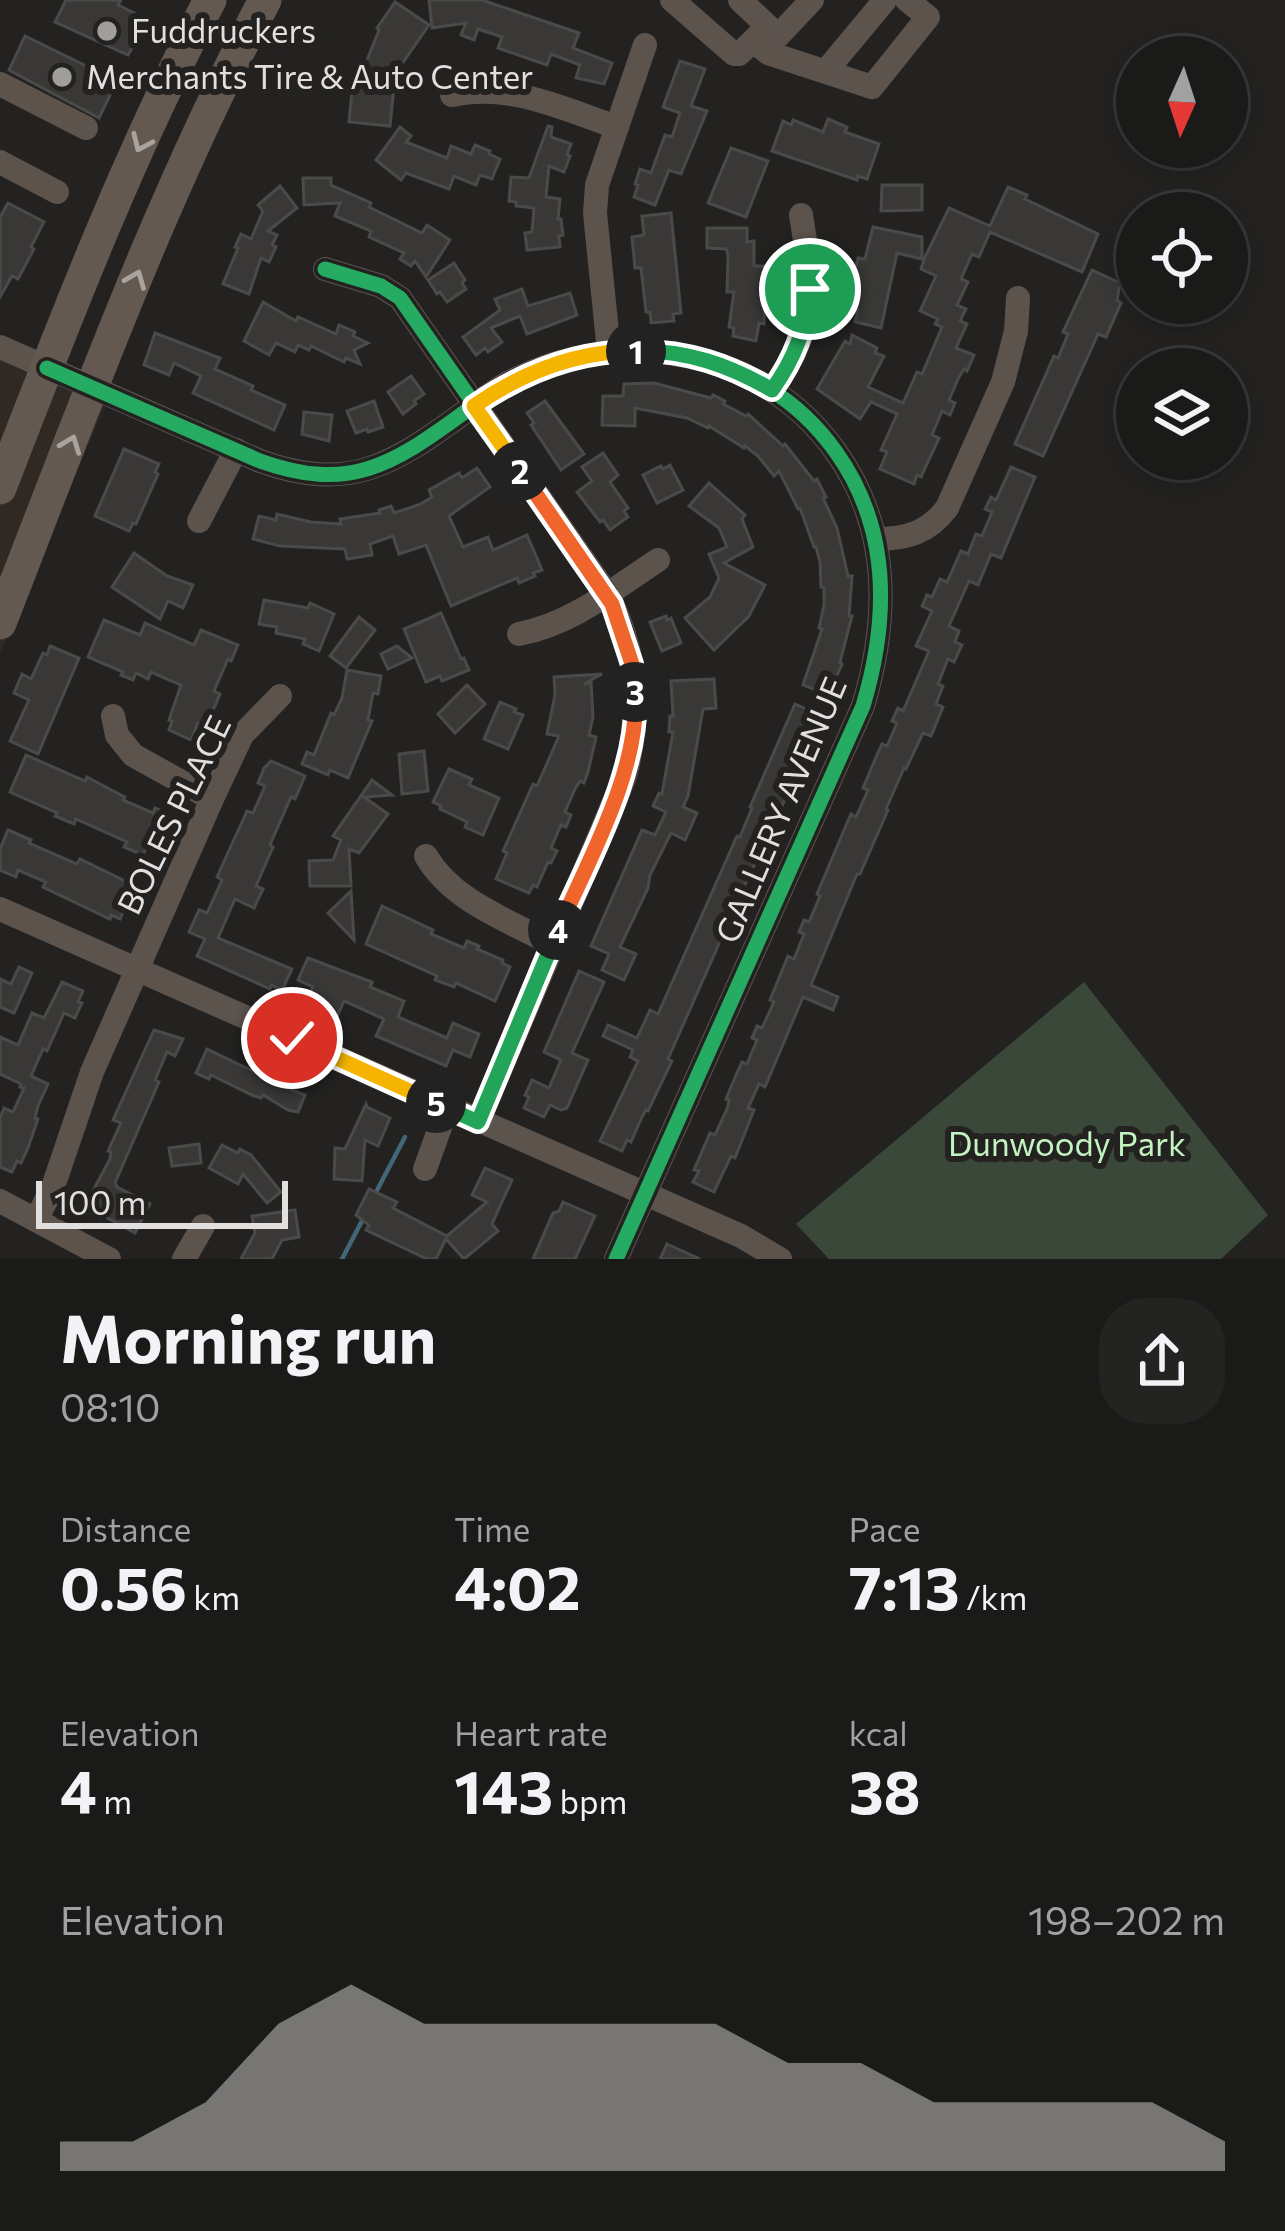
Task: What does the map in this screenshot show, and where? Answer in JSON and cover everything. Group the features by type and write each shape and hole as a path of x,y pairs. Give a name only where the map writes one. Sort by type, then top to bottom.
{"highway":[{"path":"0,488 89,258 210,0"},
{"path":"0,623 158,227 266,0"}],"street":[{"path":"672,0 734,54 740,54 760,33"},
{"path":"740,0 768,53 872,87 928,17 908,0"},
{"path":"760,33 778,36 812,0"},
{"path":"826,71 885,0"},
{"path":"609,352 595,213 601,167 645,45"},
{"path":"0,84 86,128"},
{"path":"452,94 508,92 617,127"},
{"path":"0,162 57,192"},
{"path":"772,390 787,369 807,315 810,274 800,215"},
{"path":"326,269 381,286 400,298 607,594 632,664 636,700 625,776 478,1122"},
{"path":"876,539 915,535 947,508 1004,382 1018,298"},
{"name":"GALLERY AVENUE","path":"0,347 284,470 335,475 366,470 412,450 504,385 541,368 609,352 684,354 743,374 772,390 809,420 844,463 876,539 882,600 880,636 863,706 616,1259"},
{"path":"199,521 236,450"},
{"path":"519,634 574,615 658,560"},
{"name":"BOLES PLACE","path":"36,1220 53,1187 92,1072 212,799 242,735 280,696"},
{"path":"113,716 117,735 133,754 212,799"},
{"path":"425,856 457,892 552,944"},
{"path":"0,909 741,1236 780,1259"},
{"path":"425,1168 447,1108"},
{"path":"0,1201 109,1259"},
{"path":"184,1259 203,1226"}],"shaded area":[{"path":"0,360 105,406 0,654"}],"green space":[{"name":"Dunwoody Park","path":"1084,982 1268,1215 1221,1259 829,1259 796,1224"}],"building":[{"name":"Fuddruckers","path":"66,0 121,0 118,5 140,16 145,25 128,55 55,22"},
{"path":"429,0 482,0 579,33 573,48 612,63 604,84 576,78 580,65 551,54 547,65 498,48 502,37 478,29 474,40 461,35 466,23 432,28"},
{"path":"395,2 429,25 395,74 405,78 401,90 394,87 390,126 349,122 352,91 357,91 363,76 377,28"},
{"name":"Merchants Tire & Auto Center","path":"25,36 117,81 99,118 9,70"},
{"path":"680,61 705,69 691,106 707,111 681,174 669,170 655,205 634,197 635,184 640,169 651,173 665,135 672,137 680,113 663,107"},
{"path":"828,119 847,127 845,132 879,144 867,179 858,176 857,180 772,151 783,121 791,125 793,120 823,132"},
{"path":"548,126 551,137 571,144 564,172 549,166 546,197 560,199 558,219 563,235 559,236 560,247 527,250 525,233 532,232 534,208 509,201 511,177 529,178"},
{"path":"400,127 411,136 406,142 447,158 451,146 471,154 475,145 490,151 500,159 492,179 480,175 476,185 454,176 449,189 406,173 401,180 376,160"},
{"path":"731,148 768,161 746,217 708,203"},
{"path":"303,178 331,178 331,185 371,203 369,207 422,233 427,225 450,240 426,277 415,261 411,266 400,259 404,253 369,237 371,231 335,216 340,203 304,205"},
{"path":"882,185 922,185 922,210 881,211"},
{"path":"280,186 297,208 268,231 277,235 269,262 261,258 249,294 223,284 241,234 251,239 263,211 258,205"},
{"path":"1008,187 1098,234 1082,272 990,232 979,257 972,254 961,279 968,282 957,305 966,309 960,321 967,324 956,348 974,355 949,400 955,403 950,415 942,411 932,435 939,438 914,484 880,469 887,452 881,450 897,414 871,402 860,419 817,389 852,335 884,356 868,387 903,403 917,372 922,374 942,327 935,324 938,319 920,311 936,276 921,269 924,259 949,208 990,226"},
{"path":"8,203 44,222 18,279 12,276 0,297 0,217"},
{"path":"671,213 681,313 673,314 674,321 651,323 641,268 635,268 632,237 644,235 642,216"},
{"path":"873,227 922,237 922,259 897,253 881,328 855,322 858,310 850,308 853,265 858,258 865,259"},
{"path":"707,228 747,228 747,242 754,241 754,266 769,266 764,324 759,323 756,341 733,336 734,328 729,327 734,292 727,292 728,255 726,249 707,248"},
{"path":"454,263 466,289 447,302 428,280"},
{"path":"1092,270 1116,281 1116,314 1106,337 1098,334 1043,456 1015,444 1054,356 1058,358 1068,334 1063,332"},
{"path":"522,289 528,306 570,293 577,315 527,334 520,316 491,328 502,342 476,355 463,337 500,310 495,299"},
{"path":"263,302 296,321 298,317 336,334 339,325 355,332 353,336 368,343 354,350 360,364 346,358 344,362 311,346 309,350 298,345 295,352 276,343 269,355 244,341"},
{"path":"155,333 220,358 215,369 285,405 274,430 193,393 201,376 174,363 169,375 144,365"},
{"path":"411,376 424,394 403,414 388,392"},
{"path":"654,383 713,395 748,414 817,479 837,528 848,576 852,576 852,616 842,664 828,695 803,685 822,629 824,588 816,547 800,508 779,471 774,476 745,446 709,426 635,408 635,426 602,425 603,396 623,396 624,384"},
{"path":"374,401 383,427 356,433 347,411"},
{"path":"545,401 584,454 561,470 527,413"},
{"path":"304,412 332,415 329,441 302,434"},
{"path":"124,449 159,464 129,531 95,516"},
{"path":"603,453 618,475 610,482 628,508 624,511 628,517 610,530 577,492 592,481 582,467"},
{"path":"670,465 683,490 657,503 643,475"},
{"path":"1011,467 1035,477 1001,558 991,554 978,585 969,581 949,626 959,631 955,642 962,645 954,662 948,659 938,684 943,686 936,704 943,707 931,736 923,733 904,768 811,985 838,997 833,1010 803,997 765,1087 759,1084 748,1108 754,1110 735,1158 731,1156 714,1192 693,1182 699,1171 694,1170 727,1109 736,1075 742,1062 747,1064 757,1040 752,1038 757,1026 762,1028 774,1002 770,1000 788,956 794,959 804,920 809,922 851,814 856,817 868,790 863,788 876,757 882,744 887,746 897,723 892,721 898,708 903,711 929,651 916,646 932,611 922,606 940,579 947,582 961,551 968,554 976,534 982,536 992,512 985,509 991,497 996,500"},
{"path":"477,468 490,487 449,516 463,547 488,537 493,550 527,535 542,570 519,583 517,578 451,606 426,545 399,554 393,536 370,544 372,555 347,559 345,549 280,546 253,539 259,516 276,520 277,514 341,524 340,519 380,513 391,506 394,513 421,504 432,497 429,490"},
{"path":"709,483 745,515 742,519 753,547 724,563 765,585 749,616 714,650 685,618 710,597 719,578 709,554 727,547 719,528 689,506"},
{"path":"134,553 167,576 193,585 183,608 168,601 160,619 112,587"},
{"path":"264,600 308,608 310,603 334,614 319,651 303,644 305,639 259,624"},
{"path":"441,613 469,670 426,682 404,629"},
{"path":"666,616 681,643 662,651 650,622"},
{"path":"359,617 375,630 346,668 330,656"},
{"path":"104,620 140,635 145,623 194,645 201,630 238,645 214,691 220,694 215,706 204,726 198,723 191,740 169,730 181,685 151,672 148,679 136,673 133,680 88,657"},
{"path":"50,646 79,658 38,754 10,741 29,700 14,693 22,674 31,679"},
{"path":"397,646 412,658 388,669 381,654"},
{"path":"347,670 381,676 378,694 373,693 368,720 372,721 348,778 302,764 307,752 314,755 331,713 334,715"},
{"path":"602,674 584,684 591,683 589,735 596,737 588,772 565,812 571,815 551,848 557,851 529,893 496,879 507,853 503,851 559,736 547,734 554,677"},
{"path":"714,679 716,708 703,709 683,807 697,813 685,840 671,833 650,875 620,947 636,954 624,980 602,970 609,954 591,946 642,830 655,835 666,812 653,806 662,794 673,732 669,732 671,681"},
{"path":"467,685 485,704 455,733 438,714"},
{"path":"500,702 523,715 508,749 484,739"},
{"path":"795,704 821,716 668,1059 672,1061 622,1151 600,1141 638,1061 630,1057 633,1050 603,1036 608,1025 637,1038 650,1010 658,1014"},
{"path":"424,751 428,791 402,794 399,754"},
{"path":"26,755 85,781 87,777 153,813 155,808 168,813 157,839 151,837 143,855 124,847 127,842 76,819 74,824 55,816 57,813 10,792"},
{"path":"271,761 305,776 270,845 256,886 263,889 254,908 235,899 218,938 292,969 282,990 197,956 205,939 189,932 199,910 207,913 222,880 217,877 247,811 253,813 265,786 258,783"},
{"path":"449,769 472,779 469,785 499,798 483,835 433,802"},
{"path":"372,780 392,795 364,797 388,814 359,853 349,849 351,886 310,886 309,861 333,860 341,840 333,836"},
{"path":"8,830 135,886 120,919 111,915 110,919 43,887 46,882 18,870 16,877 0,870 0,849"},
{"path":"351,891 354,940 328,913"},
{"path":"382,906 433,930 431,934 464,948 467,941 503,960 510,967 495,1001 456,983 454,987 435,980 437,976 366,944"},
{"path":"308,958 372,982 370,987 404,1001 398,1017 447,1038 453,1023 479,1034 470,1057 453,1050 446,1066 376,1036 384,1019 344,1001 337,1017 306,1004 313,987 298,980"},
{"path":"19,967 32,973 14,1013 0,1007 0,979 11,984"},
{"path":"579,971 604,982 572,1053 588,1060 567,1108 550,1105 544,1117 524,1108 529,1097 525,1095 532,1080 549,1088 561,1060 544,1052"},
{"path":"62,982 83,991 78,1002 82,1003 75,1018 64,1013 31,1076 48,1084 28,1148 12,1172 0,1167 0,1119 4,1108 13,1112 24,1088 0,1074 0,1037 18,1045 32,1013 44,1018"},
{"path":"154,1030 183,1039 175,1056 167,1052 155,1080 159,1082 115,1183 150,1204 135,1233 86,1211 121,1123 113,1120"},
{"path":"207,1049 305,1095 298,1112 196,1073"},
{"path":"366,1104 390,1118 378,1146 365,1140 362,1181 334,1179 335,1148 345,1149"},
{"path":"199,1144 201,1163 172,1166 169,1148"},
{"path":"222,1145 251,1155 281,1192 267,1203 243,1174 238,1184 209,1168"},
{"path":"485,1168 512,1180 492,1224 498,1231 464,1259 446,1239 436,1259 427,1259 366,1230 369,1225 356,1215 369,1189 397,1202 393,1208 447,1236 487,1202 472,1195"},
{"path":"563,1202 595,1216 575,1259 533,1259 553,1213"},
{"path":"295,1210 299,1237 282,1240 272,1259 241,1259 255,1233 252,1216"},
{"path":"667,1244 700,1259 660,1259"}],"waterway":[{"path":"374,1196 405,1137"},
{"path":"342,1259 364,1217"}],"cycle path":[{"path":"325,269 381,286 400,298 607,594 631,661 635,706 625,776 478,1122"},
{"path":"47,368 260,461 291,470 345,474 391,460 502,387 551,365 596,354 641,351 686,356 729,368 769,388 805,416 836,452 854,481 876,543 880,608 872,673 863,706 616,1259"}],"place":[{"name":"Fuddruckers","path":"107,31"},
{"name":"Merchants Tire & Auto Center","path":"62,77"}],"route":[{"path":"292,1038 478,1122 625,776 636,700 623,630 607,594 474,406 541,368 620,351 684,354 714,362 772,390 800,340 810,289"}]}
